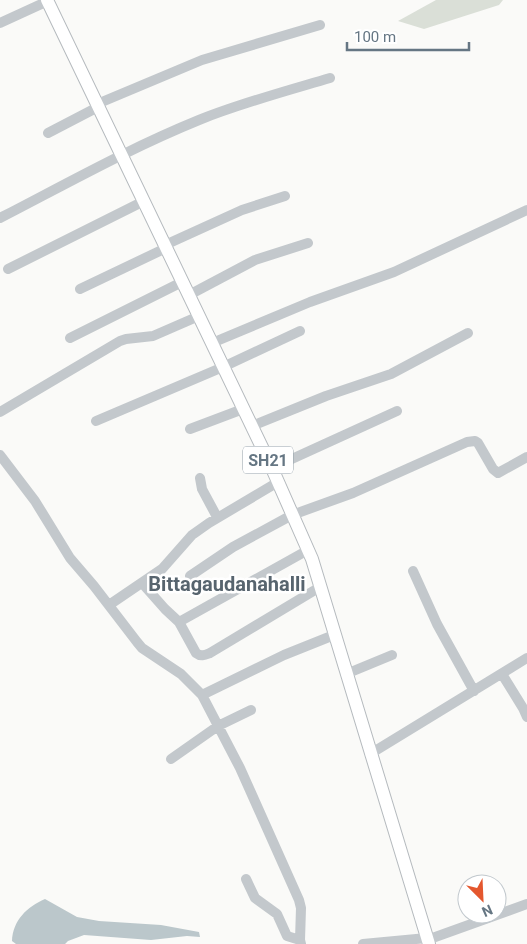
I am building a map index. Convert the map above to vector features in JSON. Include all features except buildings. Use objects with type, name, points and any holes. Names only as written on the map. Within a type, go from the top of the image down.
[{"type":"main road","name":"SH21","points":[[47,1],[272,468],[308,550],[428,940]]},
{"type":"street","points":[[0,23],[47,1]]},
{"type":"street","points":[[48,133],[98,105],[202,60],[320,25]]},
{"type":"street","points":[[0,218],[121,155],[200,120],[272,95],[330,78]]},
{"type":"street","points":[[80,289],[242,210],[285,196]]},
{"type":"street","points":[[8,269],[144,201]]},
{"type":"street","points":[[212,343],[310,302],[394,272],[527,210]]},
{"type":"street","points":[[189,295],[256,260],[308,243]]},
{"type":"street","points":[[70,338],[182,282]]},
{"type":"street","points":[[0,412],[126,338],[153,336],[199,316]]},
{"type":"street","points":[[96,421],[223,367],[300,331]]},
{"type":"street","points":[[252,426],[326,396],[391,374],[468,333]]},
{"type":"street","points":[[190,429],[243,409]]},
{"type":"street","points":[[272,468],[397,411]]},
{"type":"street","points":[[190,576],[233,547],[292,515],[353,493],[472,440],[478,443],[493,469],[498,473],[527,457]]},
{"type":"street","points":[[0,455],[35,501],[70,558],[109,605],[139,646],[181,674],[202,695],[240,768],[299,900],[301,908],[301,942],[287,936],[278,914],[255,898],[246,879]]},
{"type":"street","points":[[200,478],[202,489],[217,517]]},
{"type":"street","points":[[109,605],[162,569],[192,536],[217,517],[278,482]]},
{"type":"street","points":[[179,622],[308,550]]},
{"type":"street","points":[[413,571],[437,624],[474,691]]},
{"type":"street","points":[[142,583],[179,622],[196,653],[203,656],[320,587]]},
{"type":"street","points":[[202,695],[284,655],[334,635]]},
{"type":"street","points":[[346,674],[392,655]]},
{"type":"street","points":[[370,754],[527,658]]},
{"type":"street","points":[[502,674],[526,710]]},
{"type":"street","points":[[171,759],[218,726],[252,710]]},
{"type":"street","points":[[363,944],[428,940],[527,904]]},
{"type":"shaded area","points":[[436,0],[503,0],[499,5],[424,29],[398,21]]},
{"type":"shaded area","points":[[45,899],[77,917],[99,921],[161,925],[199,932],[200,937],[187,936],[151,940],[84,935],[65,944],[16,944],[12,941],[18,921],[27,910]]},
{"type":"district","name":"Bittagaudanahalli","points":[[227,584]]}]
